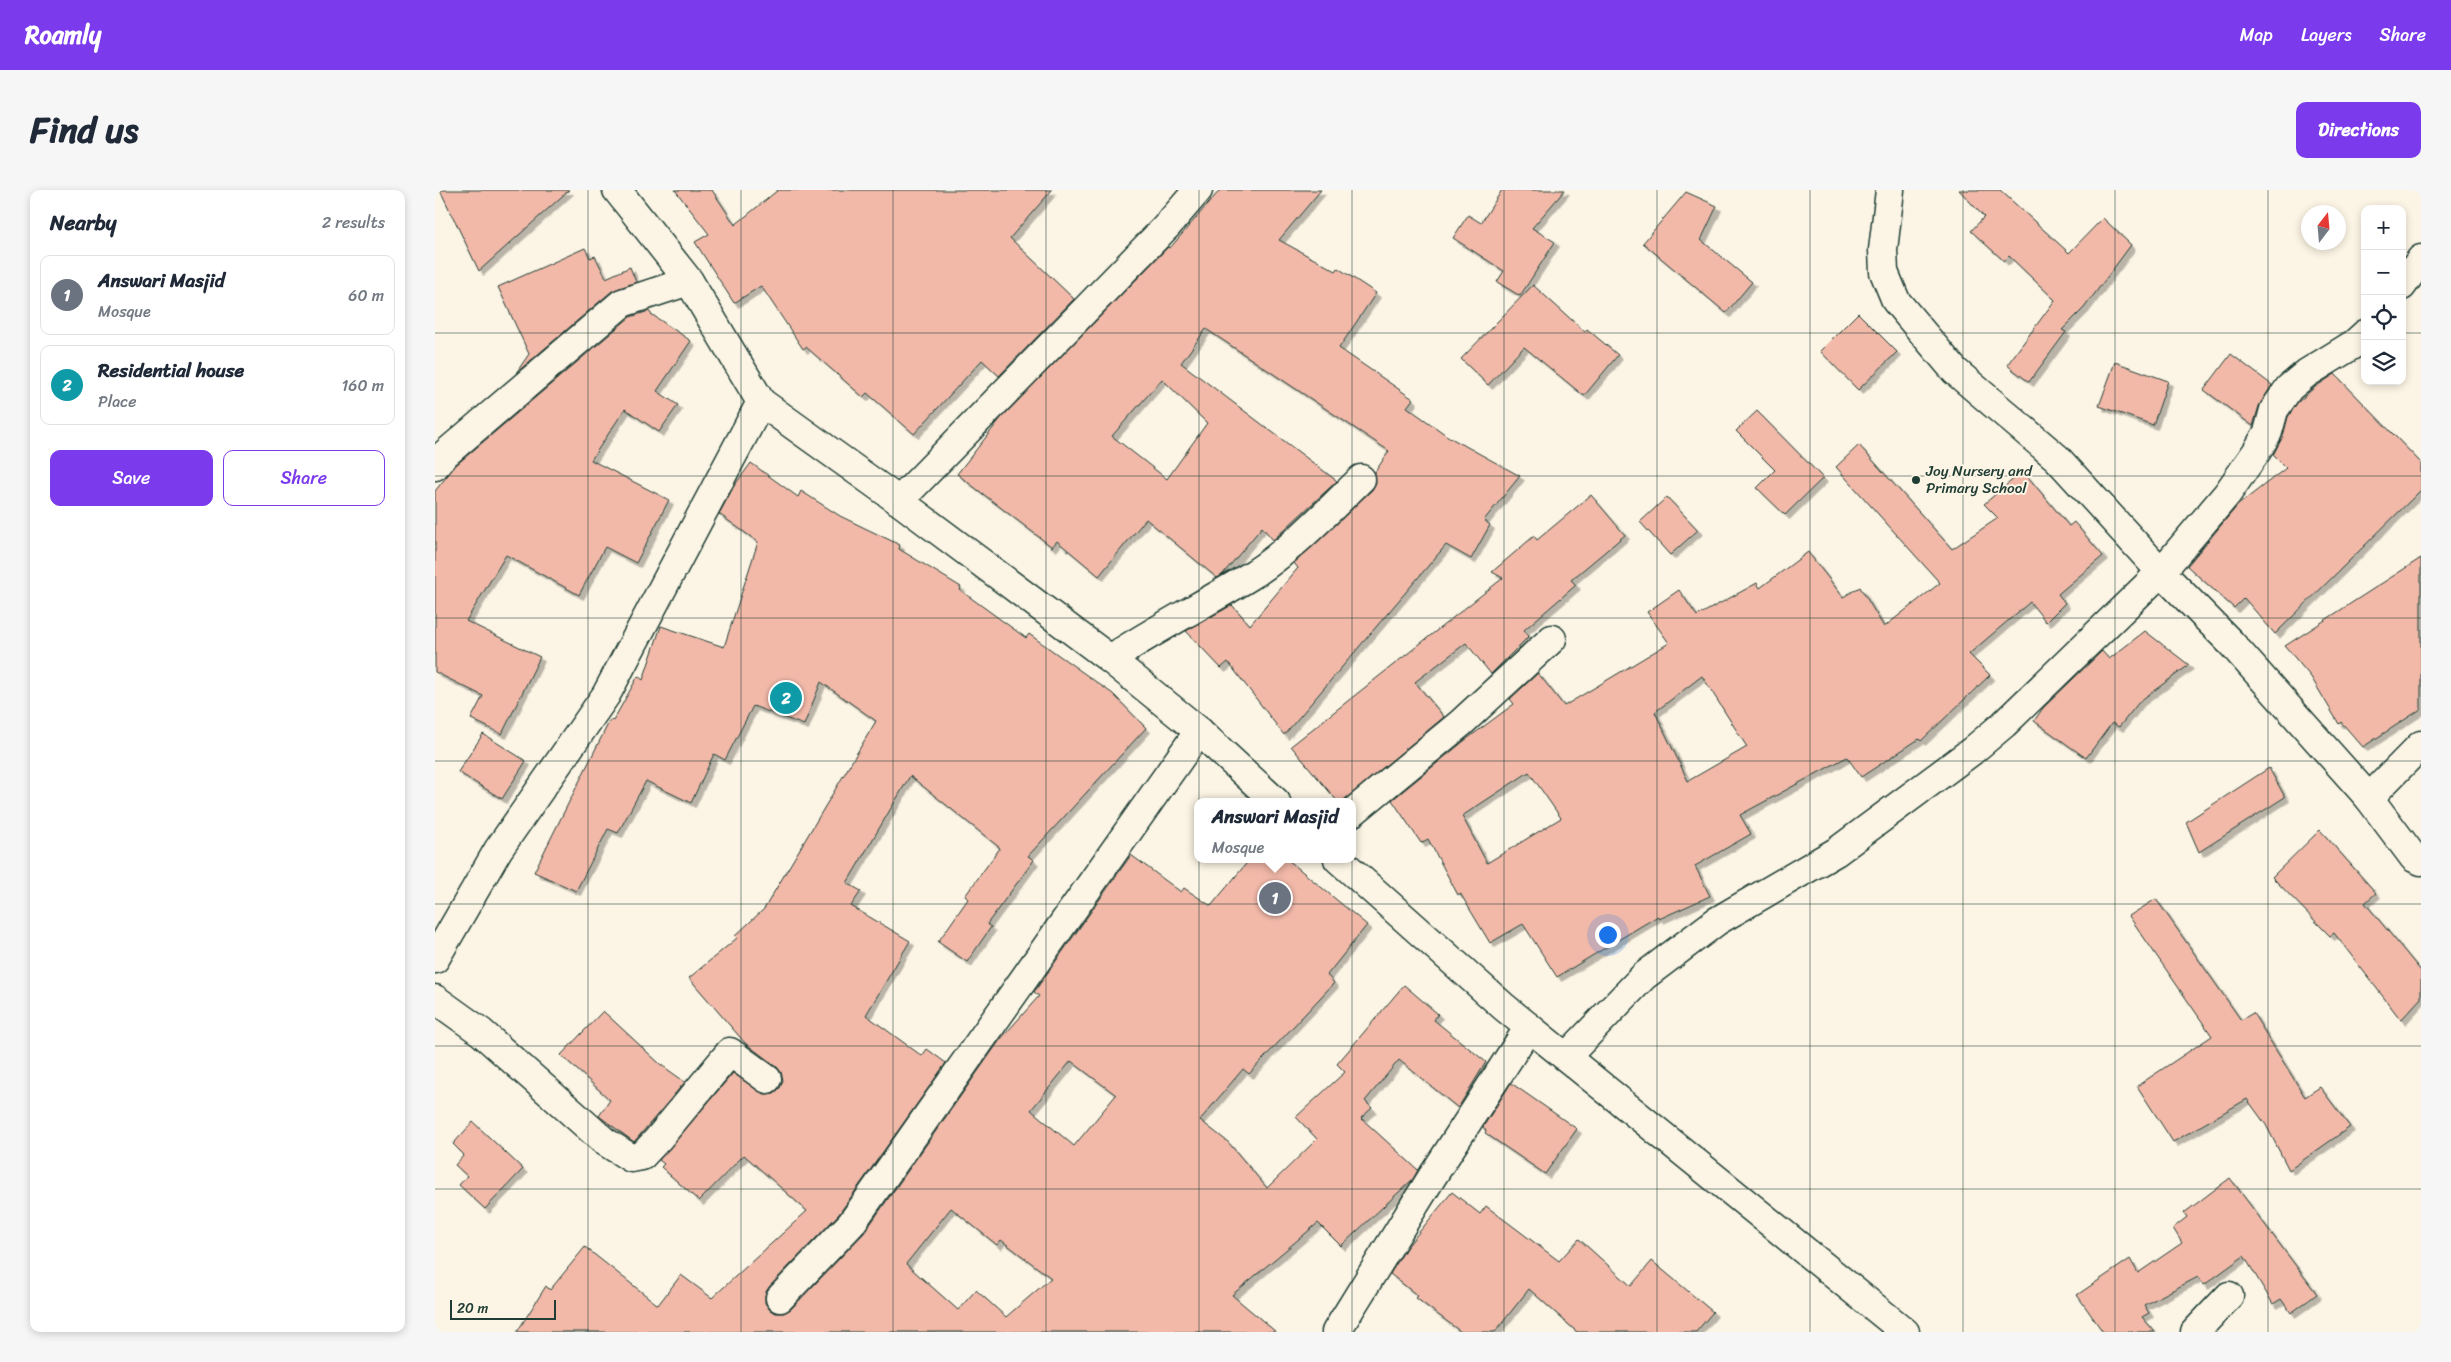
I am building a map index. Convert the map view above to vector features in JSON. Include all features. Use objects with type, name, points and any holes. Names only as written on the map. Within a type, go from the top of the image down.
[{"type":"street","points":[[617,190],[689,281],[761,402],[899,501],[1111,659],[1199,731],[1271,798]]},
{"type":"street","points":[[899,501],[1166,227],[1198,190]]},
{"type":"street","points":[[1890,190],[1883,250],[1884,272],[1896,301],[1955,371],[2057,458],[2161,572],[2231,643],[2369,798],[2414,858],[2421,861]]},
{"type":"street","points":[[2406,280],[2421,259]]},
{"type":"street","points":[[435,466],[445,454],[623,303],[689,281]]},
{"type":"street","points":[[1566,1057],[1644,976],[1717,921],[1836,852],[1972,751],[2004,724],[2161,572],[2227,494],[2257,451],[2268,432],[2274,410],[2289,388],[2307,373],[2361,338]]},
{"type":"street","points":[[435,959],[498,850],[606,695],[761,402]]},
{"type":"street","points":[[1111,659],[1141,639],[1256,572],[1313,527],[1361,479]]},
{"type":"street","points":[[1356,810],[1461,723],[1552,639]]},
{"type":"street","points":[[781,1298],[851,1224],[1199,731]]},
{"type":"street","points":[[2369,798],[2421,745]]},
{"type":"street","points":[[1343,863],[1529,1027],[1905,1332]]},
{"type":"street","points":[[435,999],[481,1032],[604,1141],[631,1158],[642,1156],[730,1052],[767,1080]]},
{"type":"street","points":[[1336,1332],[1432,1177],[1529,1027]]},
{"type":"street","points":[[2195,1332],[2229,1296]]},
{"type":"building","points":[[440,190],[569,190],[479,271]]},
{"type":"building","points":[[675,190],[712,190],[735,225],[778,190],[1052,190],[1010,238],[1074,299],[999,376],[982,360],[914,434],[867,393],[863,397],[806,347],[803,349],[761,286],[734,303],[695,242],[709,234]]},
{"type":"building","points":[[1220,190],[1321,190],[1279,240],[1336,271],[1338,268],[1376,293],[1339,348],[1413,399],[1407,407],[1449,437],[1520,476],[1484,520],[1490,525],[1471,559],[1446,545],[1284,735],[1228,662],[1221,668],[1186,631],[1232,605],[1250,625],[1298,568],[1294,563],[1372,490],[1376,483],[1375,472],[1389,451],[1206,329],[1181,363],[1337,481],[1273,540],[1262,527],[1222,575],[1217,578],[1146,519],[1099,576],[1057,541],[1052,547],[957,474],[1001,418],[1168,247],[1170,248]],"holes":[[[1162,379],[1207,423],[1167,479],[1112,436]]]},
{"type":"building","points":[[1502,190],[1565,190],[1532,228],[1555,242],[1520,296],[1497,282],[1504,271],[1453,238],[1468,215],[1481,223]]},
{"type":"building","points":[[1959,190],[2000,190],[2069,253],[2103,218],[2131,245],[2084,308],[2062,330],[2066,332],[2029,382],[2007,365],[2055,300],[2009,256],[2004,261],[1971,231],[1984,217]]},
{"type":"building","points":[[1686,192],[1717,206],[1701,240],[1752,282],[1726,313],[1643,243]]},
{"type":"building","points":[[585,248],[590,258],[595,256],[606,278],[630,267],[636,282],[612,291],[516,373],[529,354],[498,287]]},
{"type":"building","points":[[1533,285],[1585,332],[1587,329],[1618,355],[1584,396],[1524,347],[1488,385],[1461,359]]},
{"type":"building","points":[[649,311],[691,341],[657,391],[678,405],[659,432],[625,409],[591,460],[669,500],[636,563],[605,547],[579,595],[506,555],[466,621],[540,657],[502,734],[471,719],[483,696],[435,672],[435,491],[456,465],[630,317]]},
{"type":"building","points":[[1858,313],[1897,352],[1858,390],[1820,351]]},
{"type":"building","points":[[2231,354],[2272,385],[2259,406],[2253,426],[2204,390]]},
{"type":"building","points":[[2115,362],[2168,381],[2153,425],[2099,406]]},
{"type":"building","points":[[2335,374],[2421,463],[2421,490],[2275,634],[2244,598],[2234,608],[2187,566],[2238,505],[2286,468],[2273,455],[2283,436],[2288,417],[2297,403],[2315,387]]},
{"type":"building","points":[[1757,411],[1823,478],[1785,515],[1757,488],[1775,470],[1736,431]]},
{"type":"building","points":[[1859,445],[1952,549],[1998,518],[1984,504],[2023,471],[2069,526],[2074,522],[2103,556],[2058,594],[2065,603],[2046,622],[2030,602],[1969,654],[1990,675],[1921,741],[1919,739],[1861,777],[1847,757],[1740,815],[1751,834],[1695,866],[1710,896],[1659,919],[1658,916],[1557,977],[1523,924],[1490,943],[1460,893],[1458,895],[1428,839],[1421,843],[1392,800],[1464,741],[1514,704],[1510,699],[1538,673],[1564,706],[1669,643],[1647,612],[1679,590],[1697,616],[1757,583],[1760,588],[1808,552],[1843,597],[1860,587],[1884,627],[1940,583],[1836,467]],"holes":[[[1702,676],[1747,747],[1688,781],[1655,712]],[[1529,772],[1561,818],[1487,863],[1462,816]]]},
{"type":"building","points":[[751,463],[798,497],[801,491],[840,516],[900,545],[899,549],[961,587],[960,590],[1026,638],[1029,634],[1113,694],[1146,728],[1028,856],[1034,860],[987,924],[991,927],[967,962],[938,942],[968,899],[965,896],[1000,848],[910,776],[847,883],[861,891],[851,906],[910,941],[866,1015],[922,1056],[927,1049],[946,1063],[839,1214],[769,1287],[765,1295],[765,1303],[770,1310],[776,1313],[784,1313],[791,1309],[864,1233],[1000,1040],[1039,996],[1034,992],[1131,855],[1181,892],[1184,888],[1211,906],[1247,863],[1292,863],[1367,925],[1327,975],[1334,983],[1249,1074],[1243,1069],[1200,1120],[1228,1142],[1267,1188],[1317,1139],[1296,1117],[1345,1072],[1337,1064],[1404,985],[1438,1014],[1434,1020],[1486,1062],[1458,1108],[1399,1060],[1365,1101],[1372,1108],[1361,1118],[1418,1170],[1413,1179],[1341,1246],[1318,1223],[1232,1295],[1276,1332],[517,1332],[546,1286],[550,1290],[585,1247],[658,1305],[681,1275],[712,1298],[807,1211],[744,1155],[699,1201],[661,1167],[664,1164],[659,1160],[733,1073],[765,1094],[774,1093],[780,1088],[783,1080],[781,1072],[777,1067],[745,1043],[689,978],[737,938],[735,936],[764,909],[876,721],[821,682],[804,725],[753,706],[725,760],[714,754],[691,803],[646,781],[618,833],[608,829],[576,891],[534,872],[610,720],[613,721],[638,676],[643,680],[661,626],[724,647],[758,542],[719,514],[734,486]],"holes":[[[1071,1061],[1116,1095],[1074,1146],[1031,1110]],[[951,1208],[997,1245],[1001,1240],[1051,1278],[1006,1317],[976,1290],[958,1310],[906,1264]]]},
{"type":"building","points":[[1591,495],[1625,535],[1571,580],[1576,585],[1524,630],[1529,636],[1491,674],[1466,643],[1415,682],[1444,717],[1347,798],[1335,798],[1291,746],[1503,578],[1492,572],[1534,536],[1537,540]]},
{"type":"building","points":[[1667,497],[1698,530],[1670,555],[1640,522]]},
{"type":"building","points":[[2421,558],[2421,709],[2363,747],[2341,722],[2339,724],[2311,677],[2285,646]]},
{"type":"building","points":[[2145,631],[2189,665],[2140,701],[2119,727],[2112,723],[2086,758],[2034,721],[2043,708],[2102,651],[2109,659]]},
{"type":"building","points":[[483,734],[526,761],[502,799],[458,772]]},
{"type":"building","points":[[2269,768],[2285,797],[2199,852],[2186,822]]},
{"type":"building","points":[[2320,830],[2376,893],[2365,903],[2421,971],[2421,998],[2401,1020],[2334,933],[2330,936],[2272,877]]},
{"type":"building","points":[[2156,899],[2241,1020],[2253,1013],[2305,1097],[2320,1087],[2350,1127],[2289,1170],[2266,1125],[2247,1099],[2173,1142],[2137,1086],[2212,1036],[2129,916]]},
{"type":"building","points":[[603,1011],[660,1064],[685,1082],[634,1142],[599,1116],[610,1100],[561,1055]]},
{"type":"building","points":[[1511,1083],[1577,1129],[1545,1174],[1485,1133],[1486,1131],[1483,1127]]},
{"type":"building","points":[[473,1122],[523,1169],[485,1209],[459,1185],[467,1176],[455,1165],[464,1155],[453,1144]]},
{"type":"building","points":[[2230,1178],[2317,1294],[2291,1313],[2281,1299],[2273,1304],[2244,1256],[2204,1285],[2198,1277],[2144,1305],[2149,1313],[2142,1317],[2155,1332],[2103,1332],[2077,1295],[2130,1259],[2138,1273],[2182,1243],[2173,1228],[2187,1217],[2184,1213]]},
{"type":"building","points":[[1452,1192],[1480,1214],[1486,1206],[1559,1261],[1579,1239],[1631,1286],[1652,1261],[1713,1312],[1696,1332],[1577,1332],[1529,1289],[1495,1332],[1461,1332],[1416,1298],[1418,1296],[1390,1274],[1406,1248]]},
{"type":"place","name":"Joy Nursery and Primary School","points":[[1916,480]]},
{"type":"place","name":"Residential house","points":[[786,698]]},
{"type":"place","name":"Answari Masjid","points":[[1275,898]]}]
